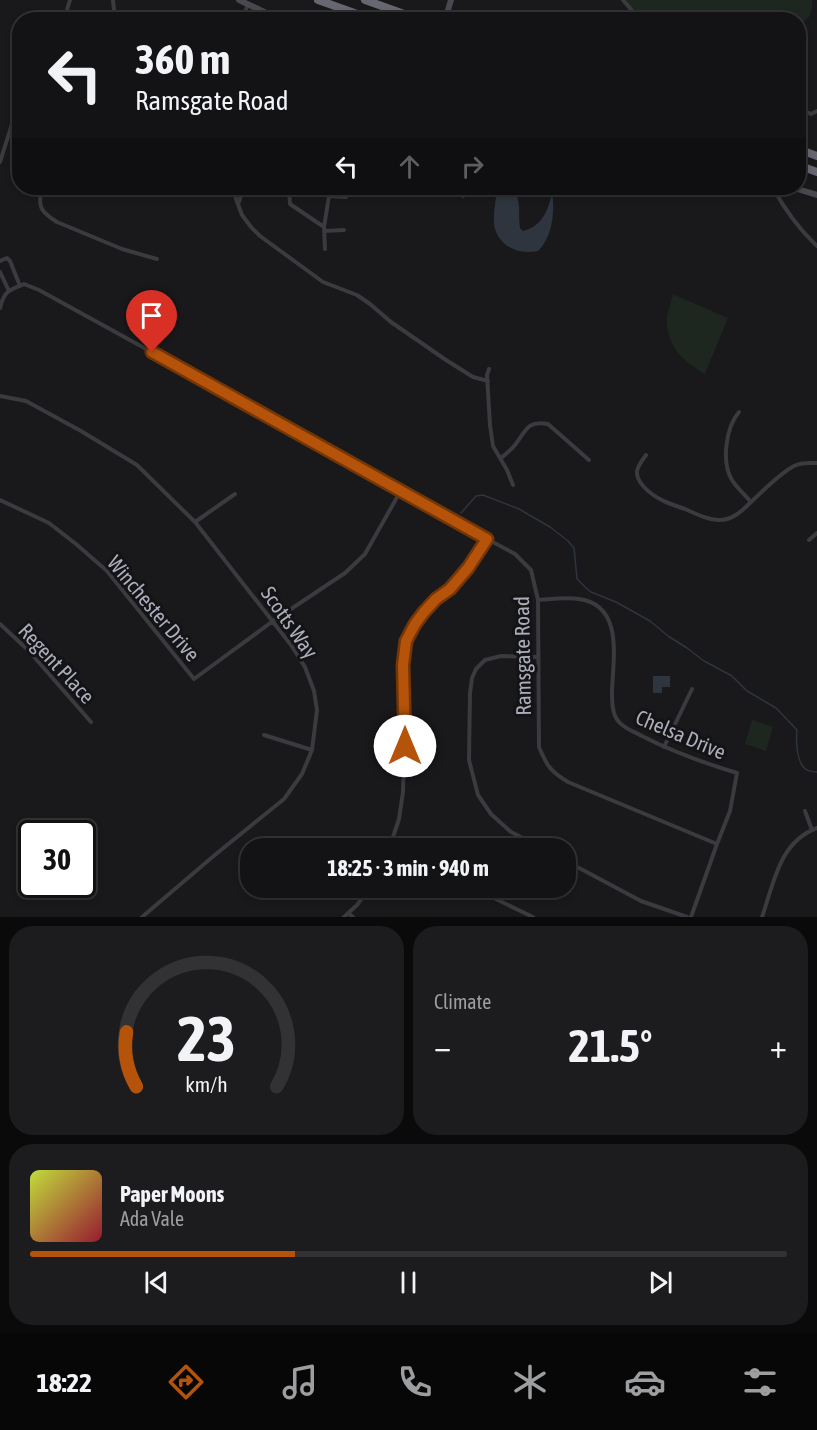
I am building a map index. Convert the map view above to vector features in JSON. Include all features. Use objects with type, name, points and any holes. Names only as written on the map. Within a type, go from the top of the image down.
[{"type":"highway","points":[[318,0],[352,12]]},
{"type":"highway","points":[[365,0],[399,12]]},
{"type":"street","points":[[239,0],[264,12]]},
{"type":"street","points":[[624,0],[634,12]]},
{"type":"street","points":[[244,12],[248,4]]},
{"type":"street","points":[[0,162],[12,124]]},
{"type":"street","points":[[40,195],[40,207],[57,222],[122,249],[158,259]]},
{"type":"street","points":[[236,195],[242,215],[260,236],[323,282],[357,295],[446,360],[473,377],[488,381]]},
{"type":"street","points":[[237,204],[241,195]]},
{"type":"street","points":[[289,195],[290,204],[324,229],[345,230]]},
{"type":"street","points":[[777,195],[802,230],[817,246]]},
{"type":"street","points":[[325,249],[324,229],[328,196],[346,197]]},
{"type":"street","points":[[0,261],[7,258],[10,261],[20,286],[9,291],[2,298],[0,308]]},
{"type":"street","points":[[0,272],[9,291]]},
{"type":"street","name":"Ramsgate Road","points":[[20,286],[24,284],[49,295],[515,554],[531,570],[538,600],[538,747],[547,765],[554,773],[568,782],[717,844]]},
{"type":"street","points":[[489,369],[490,425],[493,446],[513,485]]},
{"type":"street","name":"Scotts Way","points":[[0,396],[26,401],[81,430],[137,465],[195,522],[273,621],[305,667],[314,691],[317,710],[312,750],[302,774],[284,799],[142,917]]},
{"type":"street","points":[[739,412],[732,422],[726,464],[732,480],[751,502]]},
{"type":"street","points":[[501,458],[527,427],[542,423],[548,424],[589,460]]},
{"type":"street","points":[[646,455],[638,467],[637,474],[638,480],[649,492],[660,500],[709,519],[720,520],[736,515],[783,473],[796,465],[817,463]]},
{"type":"street","points":[[273,621],[345,573],[358,561],[400,492]]},
{"type":"street","points":[[195,522],[235,494]]},
{"type":"street","name":"Winchester Drive","points":[[0,500],[49,523],[107,571],[194,680],[273,621]]},
{"type":"street","points":[[809,540],[817,533]]},
{"type":"street","points":[[393,838],[403,792],[405,709],[403,665],[406,641],[424,612],[450,589],[468,568],[487,539]]},
{"type":"street","name":"Chelsa Drive","points":[[538,600],[580,599],[599,606],[610,620],[614,635],[612,703],[617,721],[664,747],[737,773],[730,812],[717,844]]},
{"type":"street","name":"Regent Place","points":[[0,624],[28,650],[91,722]]},
{"type":"street","points":[[523,838],[511,832],[490,814],[478,795],[469,759],[470,693],[476,669],[485,660],[501,656],[537,657]]},
{"type":"street","points":[[664,747],[692,689]]},
{"type":"street","points":[[264,735],[312,750]]},
{"type":"street","points":[[762,917],[788,849],[798,838],[815,829],[805,811]]},
{"type":"street","points":[[576,866],[641,901],[689,917],[717,844]]},
{"type":"street","points":[[346,915],[362,898]]},
{"type":"street","points":[[494,898],[533,917]]},
{"type":"street","points":[[346,915],[353,917]]},
{"type":"shaded area","points":[[625,0],[812,0],[810,16],[806,20],[806,12],[635,12]]},
{"type":"shaded area","points":[[496,195],[516,195],[520,228],[523,231],[530,229],[544,216],[552,195],[550,231],[538,251],[519,251],[512,249],[502,241],[494,226]]},
{"type":"shaded area","points":[[673,294],[728,318],[705,374],[677,352],[669,337],[667,318]]},
{"type":"shaded area","points":[[653,676],[670,676],[670,687],[662,687],[662,693],[653,693]]},
{"type":"shaded area","points":[[752,720],[773,727],[766,751],[745,744]]},
{"type":"waterway","points":[[461,513],[476,496],[483,495],[519,509],[550,527],[574,548],[577,579],[585,587],[650,621],[704,661],[732,676],[747,691],[776,708],[797,730],[798,752],[803,767],[817,772]]},
{"type":"route","points":[[152,352],[487,539],[475,559],[450,589],[424,612],[406,641],[403,665],[405,746]]}]
